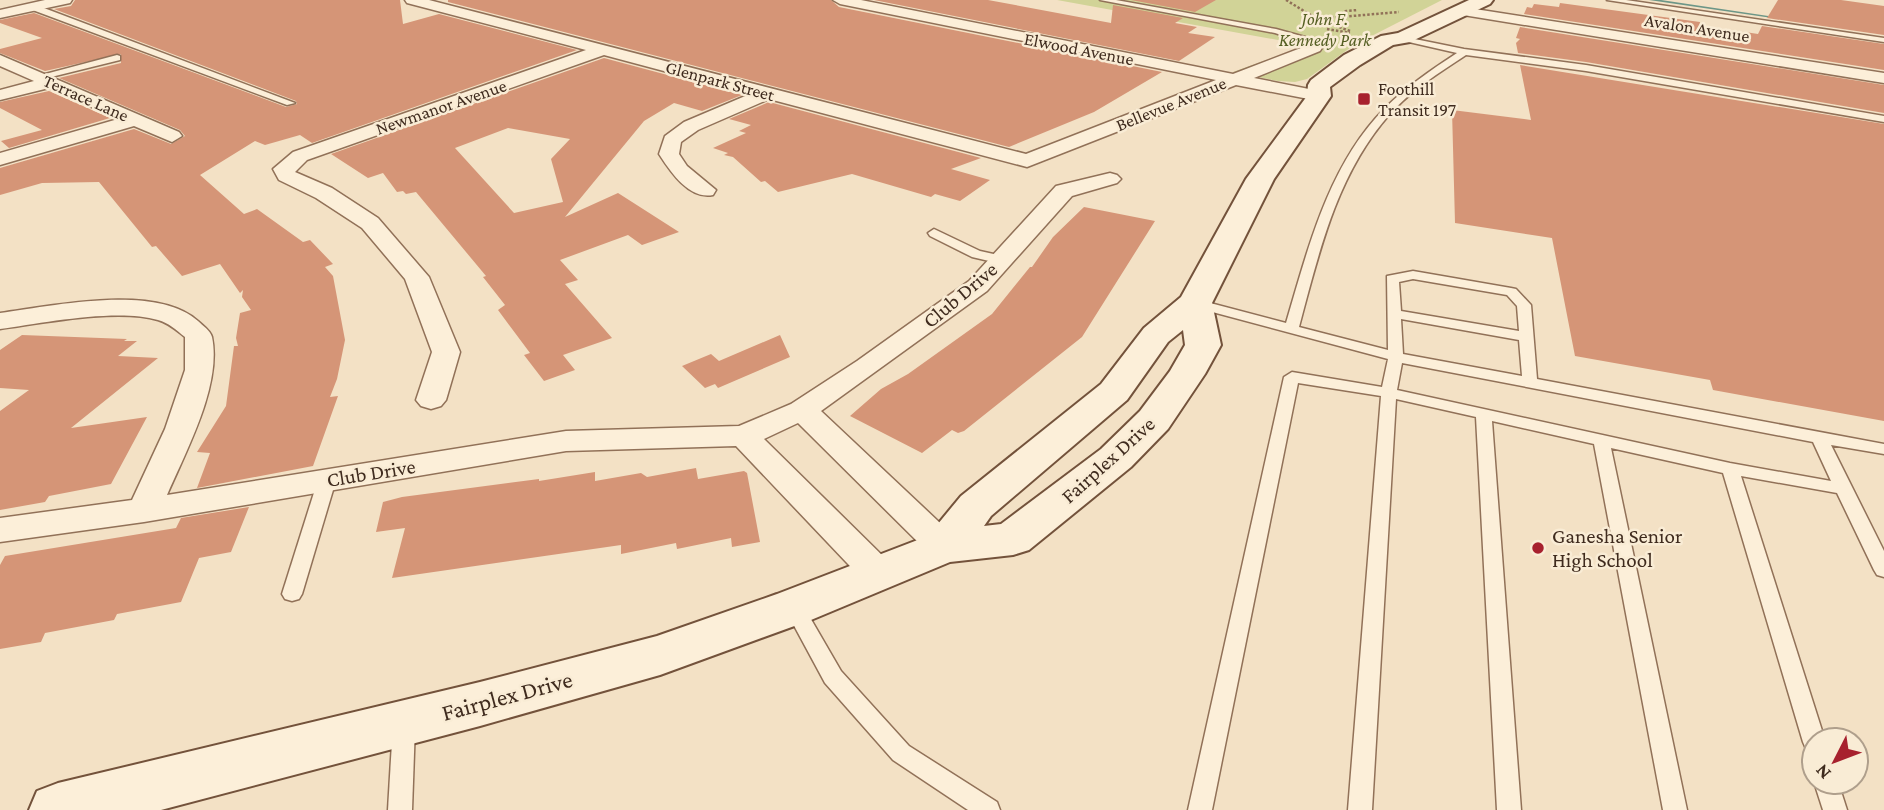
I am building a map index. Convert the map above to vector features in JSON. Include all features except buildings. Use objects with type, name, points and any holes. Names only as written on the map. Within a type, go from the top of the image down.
[{"type":"main road","points":[[1343,88],[1320,85],[1352,60],[1388,40],[1403,38],[1484,0]]},
{"type":"main road","points":[[1195,303],[1260,178],[1343,88],[1411,45],[1403,38]]},
{"type":"main road","name":"Fairplex Drive","points":[[58,810],[660,655],[794,607],[944,547],[1013,539],[1116,458],[1154,420],[1187,374],[1203,345],[1195,303]]},
{"type":"street","points":[[0,14],[65,0]]},
{"type":"street","name":"Glenpark Street","points":[[412,0],[1027,161]]},
{"type":"street","name":"Elwood Avenue","points":[[840,0],[1233,80],[1343,88]]},
{"type":"street","name":"Avalon Avenue","points":[[1462,10],[1884,78]]},
{"type":"street","name":"Bellevue Avenue","points":[[1027,161],[1314,48]]},
{"type":"street","name":"Newmanor Avenue","points":[[430,400],[446,352],[417,277],[370,223],[324,192],[286,176],[283,169],[300,156],[603,50]]},
{"type":"street","name":"Terrace Lane","points":[[0,60],[172,136]]},
{"type":"street","points":[[0,95],[45,80]]},
{"type":"street","points":[[705,190],[680,170],[669,154],[672,140],[691,126],[767,93]]},
{"type":"street","points":[[0,159],[135,120]]},
{"type":"street","name":"Club Drive","points":[[0,530],[144,510],[566,441],[744,436],[802,410],[927,325],[978,286],[1064,191],[1110,179]]},
{"type":"street","points":[[0,321],[79,311],[139,309],[176,316],[198,335],[199,370],[180,429],[144,510]]},
{"type":"street","points":[[802,410],[944,547]]},
{"type":"street","points":[[744,436],[879,574]]},
{"type":"lane","points":[[1104,0],[1276,31],[1302,39],[1314,48]]},
{"type":"lane","points":[[1611,0],[1884,40]]},
{"type":"lane","points":[[33,7],[290,103]]},
{"type":"lane","points":[[1403,38],[1464,52],[1611,72],[1884,119]]},
{"type":"lane","points":[[1291,329],[1318,234],[1352,158],[1387,113],[1417,84],[1464,52]]},
{"type":"lane","points":[[45,80],[117,58]]},
{"type":"lane","points":[[934,233],[976,254],[1002,260]]},
{"type":"lane","points":[[1360,810],[1389,393],[1396,357],[1392,279],[1413,275],[1511,292],[1524,305],[1530,382]]},
{"type":"lane","points":[[1195,303],[1396,357],[1884,449]]},
{"type":"lane","points":[[1394,314],[1525,337]]},
{"type":"lane","points":[[1200,810],[1292,377],[1389,393],[1730,469],[1846,489]]},
{"type":"lane","points":[[1484,414],[1509,810]]},
{"type":"lane","points":[[1819,438],[1884,570]]},
{"type":"lane","points":[[1601,439],[1675,810]]},
{"type":"lane","points":[[1730,469],[1809,726]]},
{"type":"lane","points":[[292,594],[327,480]]},
{"type":"lane","points":[[794,607],[833,677],[901,753],[988,810]]},
{"type":"lane","points":[[400,810],[404,723]]},
{"type":"path","points":[[1286,0],[1317,19],[1356,34]]},
{"type":"path","points":[[1333,18],[1346,11],[1358,10]]},
{"type":"path","points":[[1317,19],[1405,12]]},
{"type":"green space","name":"John F. Kennedy Park","points":[[1057,0],[1442,0],[1354,45],[1307,79],[1295,82],[1233,72],[1300,48],[1300,44]]},
{"type":"waterway","points":[[1651,0],[1779,18]]},
{"type":"place","name":"Foothill Transit 197","points":[[1364,99]]},
{"type":"place","name":"Ganesha Senior High School","points":[[1538,548]]}]
